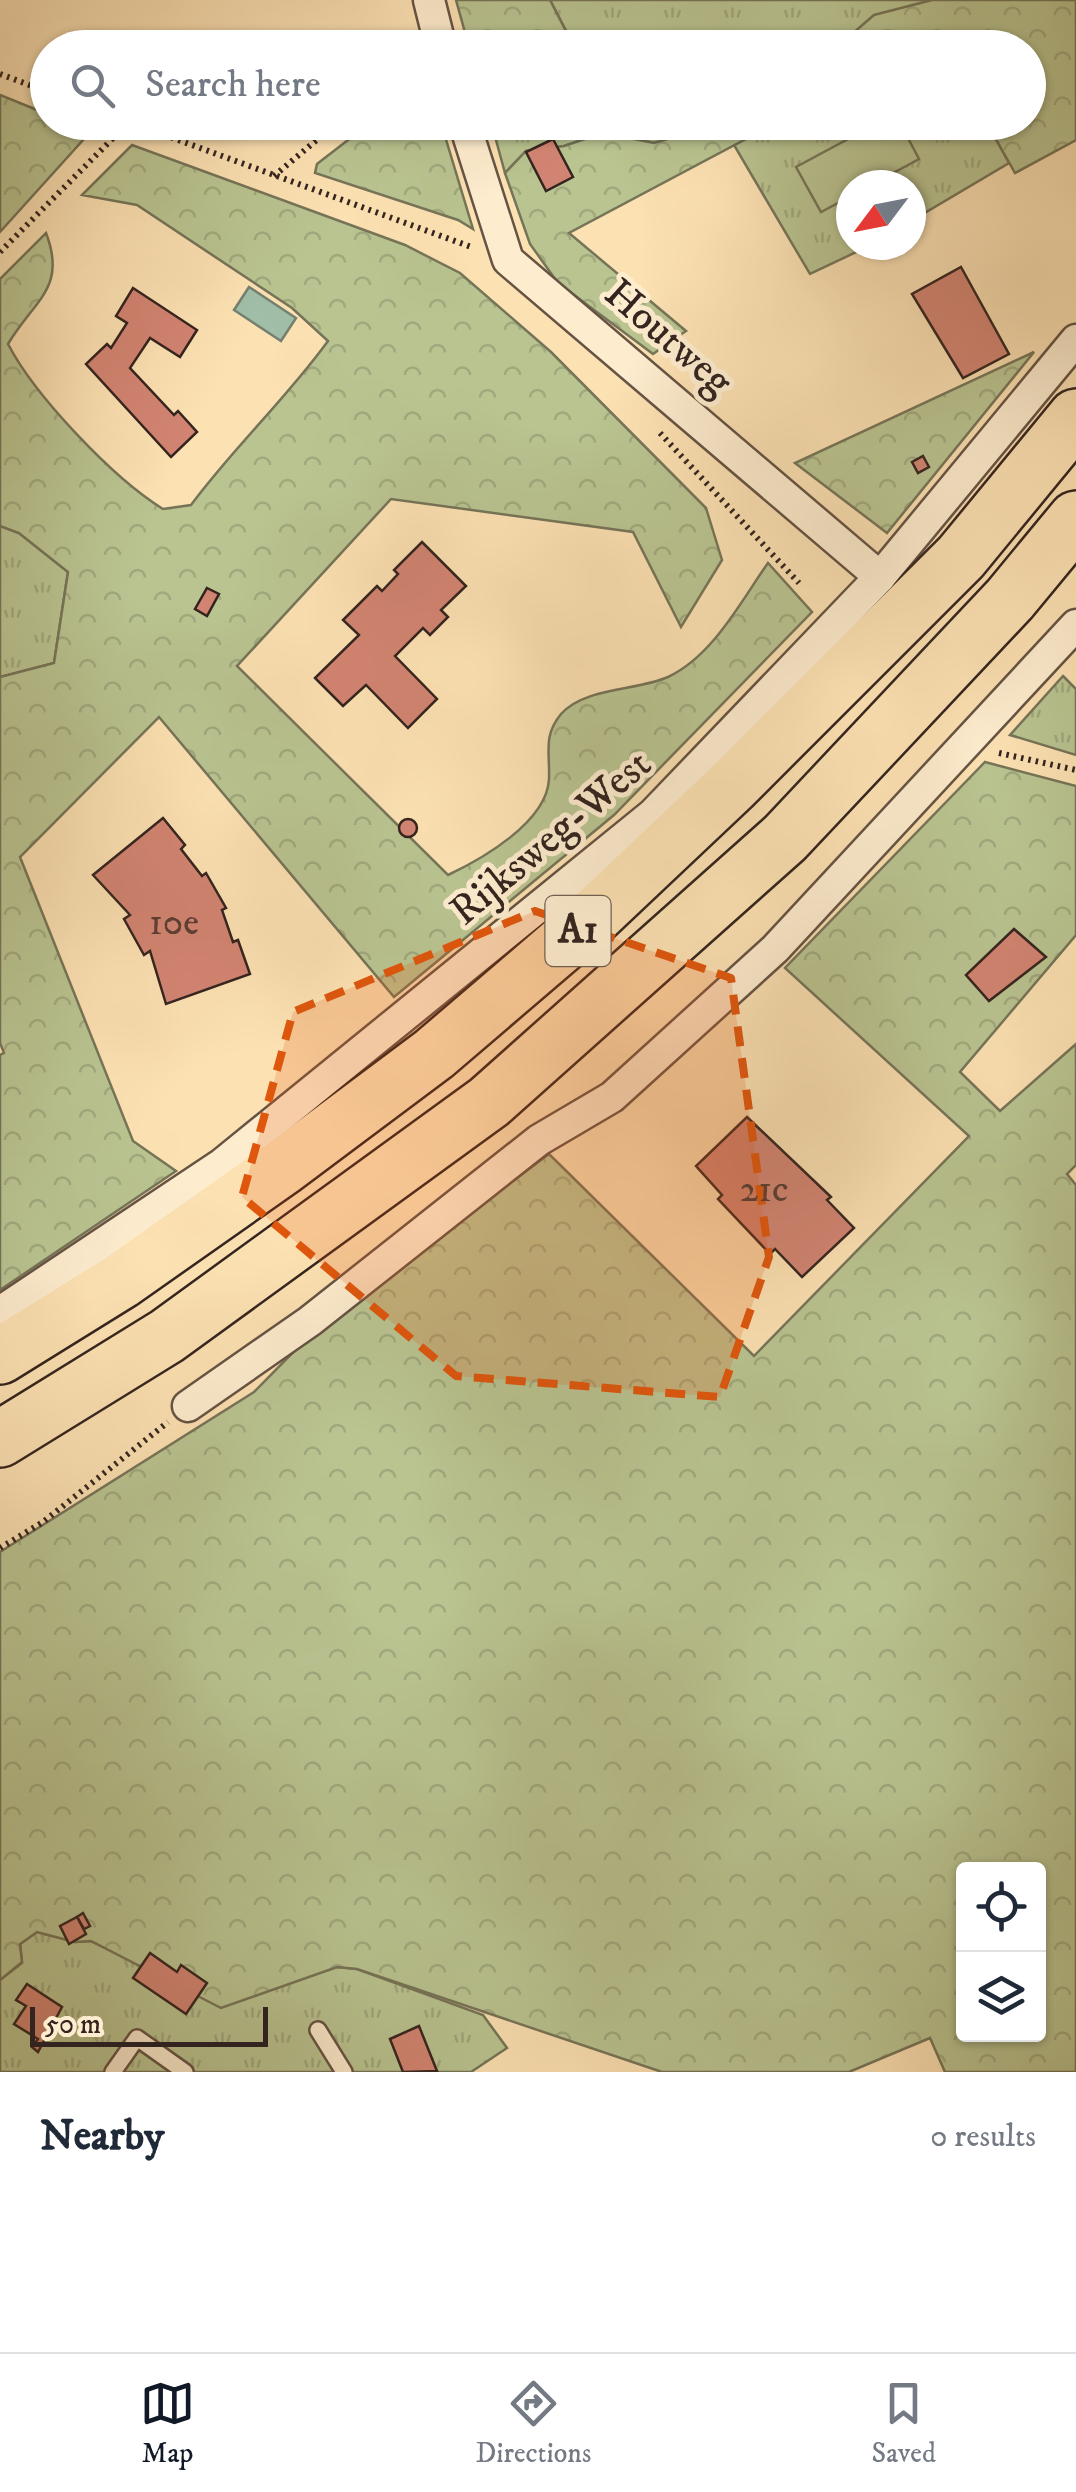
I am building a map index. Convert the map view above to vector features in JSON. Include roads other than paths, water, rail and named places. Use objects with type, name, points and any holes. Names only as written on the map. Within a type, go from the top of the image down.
[{"type":"highway","name":"A1","points":[[0,1356],[121,1281],[283,1167],[434,1054],[587,924],[731,787],[961,556],[1076,416]]},
{"type":"highway","name":"A1","points":[[0,1439],[167,1336],[489,1102],[785,838],[1010,599],[1076,519]]},
{"type":"street","points":[[429,0],[436,30]]},
{"type":"street","name":"Houtweg","points":[[470,140],[508,260],[880,577]]},
{"type":"street","name":"Rijksweg-West","points":[[0,1312],[222,1164],[654,814],[880,577],[1076,340]]},
{"type":"street","points":[[188,1406],[310,1321],[540,1140],[612,1097],[775,948],[1076,625]]},
{"type":"lane","points":[[318,2030],[344,2072]]},
{"type":"lane","points":[[113,2072],[137,2038],[185,2072]]}]
